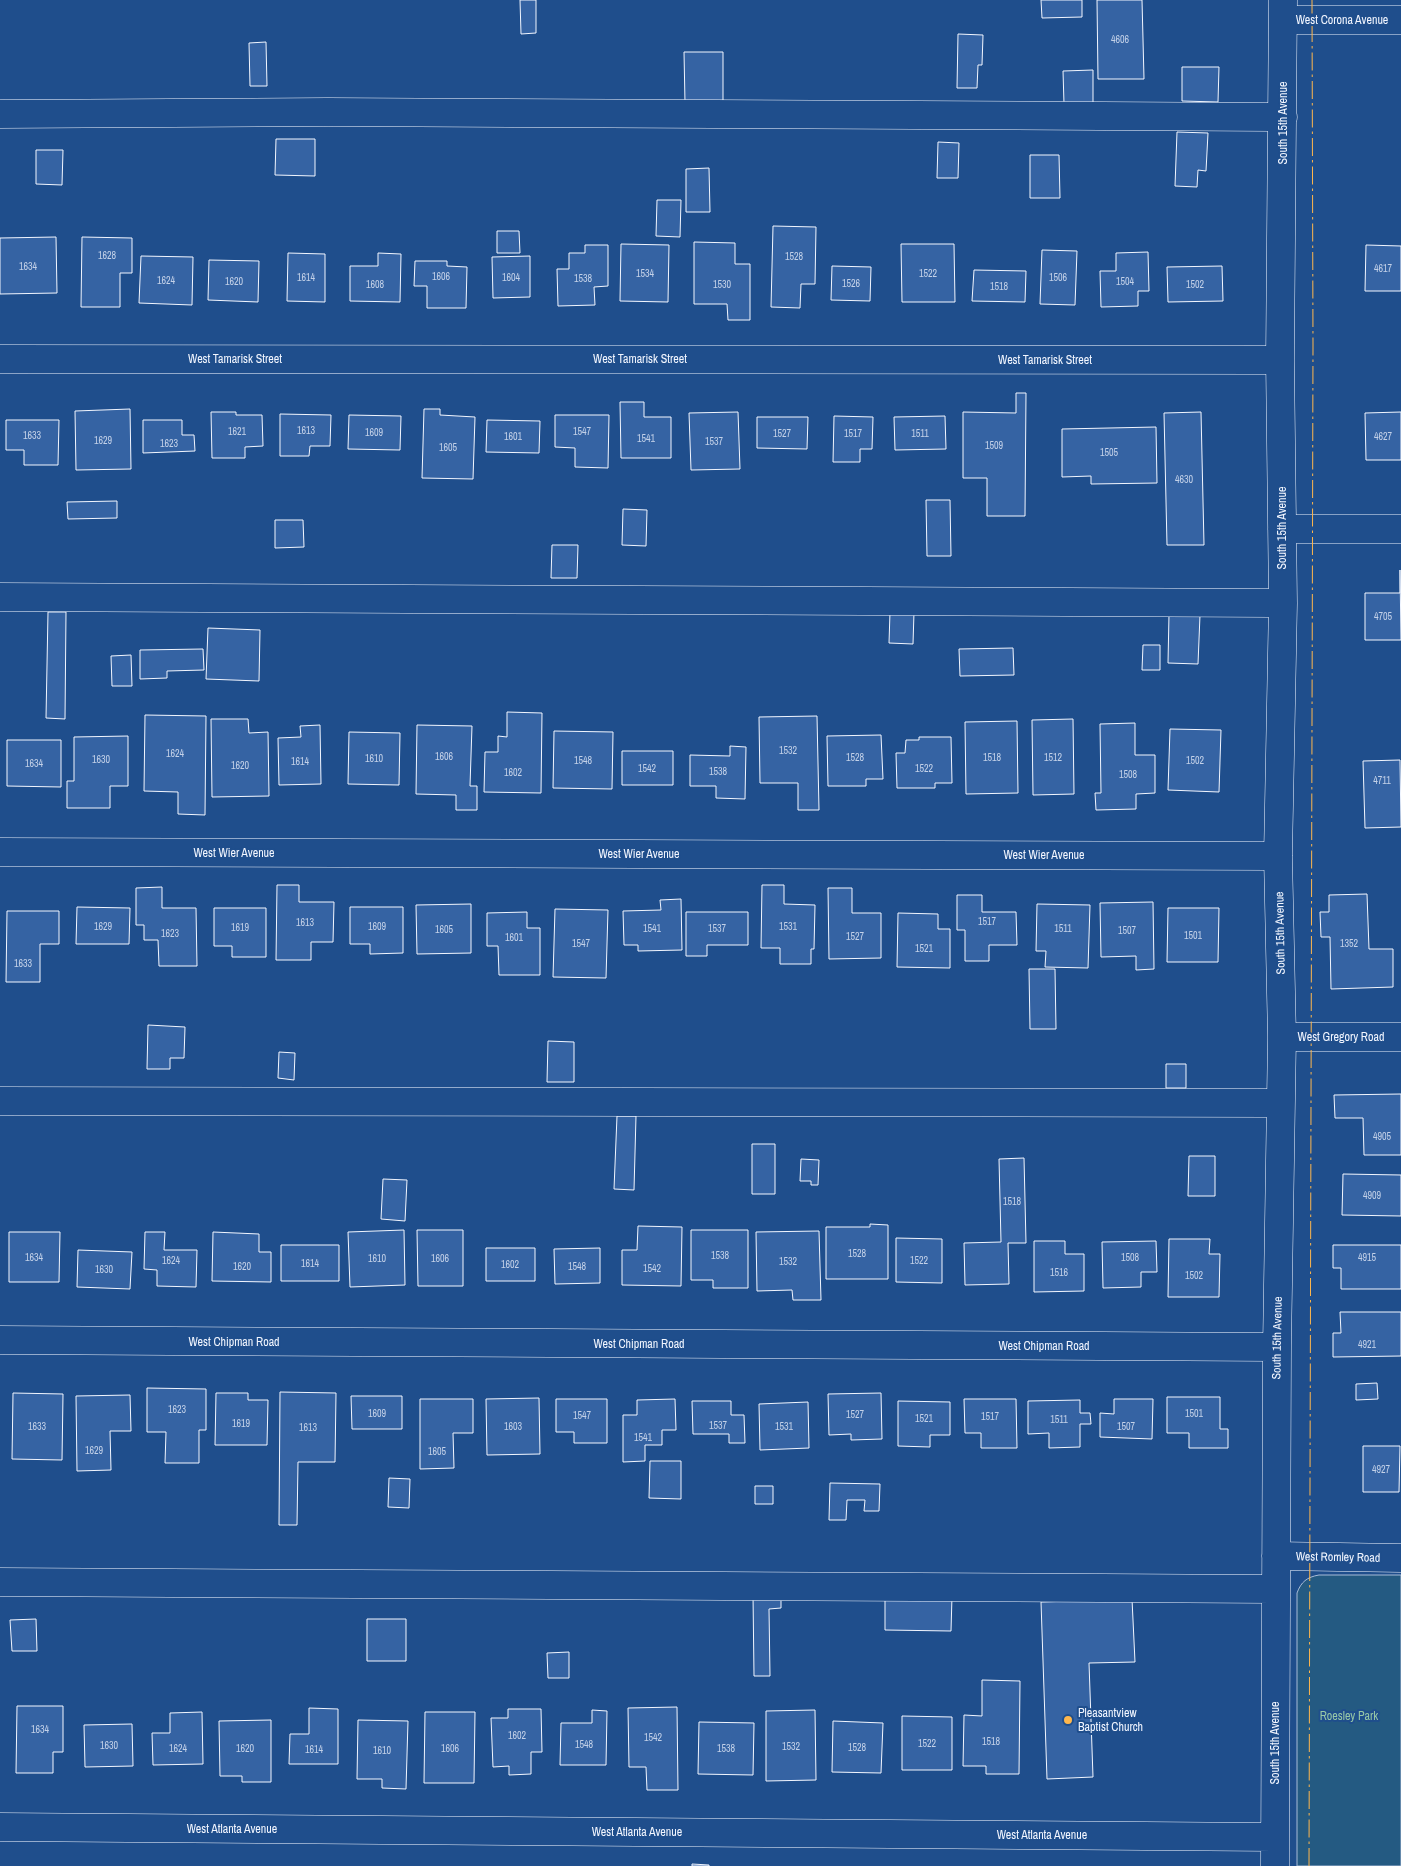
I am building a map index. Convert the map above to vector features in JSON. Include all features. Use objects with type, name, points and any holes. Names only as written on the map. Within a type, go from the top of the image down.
[{"type":"street","name":"West Corona Avenue","points":[[1283,10],[1401,20]]},
{"type":"street","name":"South 15th Avenue","points":[[1275,1866],[1277,1347],[1282,1037],[1278,856],[1282,602],[1280,360],[1283,10]]},
{"type":"street","points":[[0,114],[338,112],[1283,117]]},
{"type":"street","name":"West Tamarisk Street","points":[[0,359],[1280,360]]},
{"type":"street","points":[[1282,529],[1401,529]]},
{"type":"street","points":[[0,597],[1282,602]]},
{"type":"street","name":"West Wier Avenue","points":[[0,852],[1278,856]]},
{"type":"street","name":"West Gregory Road","points":[[1282,1037],[1401,1037]]},
{"type":"street","points":[[0,1101],[1280,1103]]},
{"type":"street","name":"West Chipman Road","points":[[0,1340],[1277,1347]]},
{"type":"street","name":"West Romley Road","points":[[1276,1556],[1401,1558]]},
{"type":"street","points":[[0,1582],[1275,1589]]},
{"type":"street","name":"West Atlanta Avenue","points":[[0,1827],[1275,1837]]},
{"type":"green space","name":"Roesley Park","points":[[1319,1575],[1401,1575],[1401,1866],[1297,1866],[1297,1593],[1305,1581]]},
{"type":"building","points":[[520,0],[536,0],[536,33],[521,34]]},
{"type":"building","points":[[1041,0],[1082,0],[1082,17],[1042,18]]},
{"type":"building","points":[[1097,0],[1142,0],[1144,79],[1098,79]]},
{"type":"building","points":[[958,34],[983,35],[982,65],[978,65],[977,88],[957,88]]},
{"type":"building","points":[[266,42],[267,86],[250,86],[249,43]]},
{"type":"building","points":[[684,52],[723,52],[723,102],[685,103]]},
{"type":"building","points":[[1182,67],[1219,67],[1218,102],[1182,101]]},
{"type":"building","points":[[1093,70],[1093,103],[1064,104],[1063,71]]},
{"type":"building","points":[[1177,132],[1208,133],[1206,171],[1198,170],[1197,187],[1175,186]]},
{"type":"building","points":[[276,139],[315,139],[315,176],[275,175]]},
{"type":"building","points":[[938,142],[959,143],[958,178],[937,178]]},
{"type":"building","points":[[36,150],[63,150],[62,185],[36,184]]},
{"type":"building","points":[[1030,155],[1059,155],[1060,198],[1030,198]]},
{"type":"building","points":[[709,168],[710,212],[686,212],[686,169]]},
{"type":"building","points":[[657,200],[681,200],[680,237],[656,236]]},
{"type":"building","points":[[773,226],[816,227],[815,284],[801,284],[800,308],[771,307]]},
{"type":"building","points":[[497,231],[519,231],[520,253],[497,253]]},
{"type":"building","points":[[56,237],[57,293],[0,294],[0,238]]},
{"type":"building","points":[[82,237],[132,238],[132,273],[120,273],[120,307],[81,307]]},
{"type":"building","points":[[694,242],[735,243],[735,264],[750,264],[750,320],[728,320],[727,304],[694,304]]},
{"type":"building","points":[[621,244],[669,245],[668,302],[620,301]]},
{"type":"building","points":[[901,244],[954,244],[955,302],[902,302]]},
{"type":"building","points":[[585,245],[608,245],[608,286],[594,287],[595,305],[558,306],[557,269],[569,269],[569,253],[585,253]]},
{"type":"building","points":[[1366,245],[1401,246],[1401,291],[1365,291]]},
{"type":"building","points":[[1042,250],[1077,251],[1075,305],[1040,304]]},
{"type":"building","points":[[1148,252],[1149,291],[1138,291],[1138,306],[1101,307],[1100,271],[1116,271],[1116,253]]},
{"type":"building","points":[[288,253],[325,254],[325,302],[287,301]]},
{"type":"building","points":[[378,253],[401,254],[400,302],[350,301],[350,266],[378,266]]},
{"type":"building","points":[[141,256],[193,257],[192,305],[139,303]]},
{"type":"building","points":[[530,256],[530,297],[493,298],[492,257]]},
{"type":"building","points":[[209,260],[259,261],[258,302],[208,300]]},
{"type":"building","points":[[415,261],[447,261],[447,266],[467,267],[466,308],[427,308],[427,286],[414,286]]},
{"type":"building","points":[[832,266],[871,267],[870,301],[831,300]]},
{"type":"building","points":[[1222,266],[1223,301],[1168,302],[1167,267]]},
{"type":"building","points":[[974,270],[1026,271],[1025,302],[972,301]]},
{"type":"building","points":[[1016,393],[1026,393],[1025,516],[987,516],[987,478],[963,478],[963,412],[1016,413]]},
{"type":"building","points":[[620,402],[644,402],[644,417],[671,417],[671,458],[621,458]]},
{"type":"building","points":[[130,409],[131,469],[76,470],[75,411]]},
{"type":"building","points":[[424,409],[440,409],[440,415],[475,417],[473,479],[422,478]]},
{"type":"building","points":[[211,412],[236,412],[236,415],[262,415],[263,446],[245,447],[245,458],[212,458]]},
{"type":"building","points":[[738,412],[740,469],[691,470],[689,413]]},
{"type":"building","points":[[1201,412],[1204,545],[1167,545],[1164,413]]},
{"type":"building","points":[[1401,412],[1401,460],[1366,460],[1365,413]]},
{"type":"building","points":[[280,414],[331,415],[330,446],[310,446],[309,456],[280,456]]},
{"type":"building","points":[[349,415],[401,416],[400,450],[348,449]]},
{"type":"building","points":[[555,415],[609,415],[608,468],[575,467],[575,448],[555,447]]},
{"type":"building","points":[[834,416],[873,417],[872,449],[860,449],[860,462],[833,462]]},
{"type":"building","points":[[945,416],[946,449],[895,450],[894,417]]},
{"type":"building","points":[[757,417],[808,417],[807,449],[757,448]]},
{"type":"building","points":[[6,420],[59,420],[58,465],[24,465],[24,450],[6,450]]},
{"type":"building","points":[[143,420],[182,420],[182,435],[194,435],[195,451],[143,453]]},
{"type":"building","points":[[487,420],[540,421],[539,453],[486,452]]},
{"type":"building","points":[[1156,427],[1157,483],[1091,484],[1091,476],[1062,477],[1062,429]]},
{"type":"building","points":[[926,500],[950,500],[951,556],[927,556]]},
{"type":"building","points":[[117,501],[117,518],[68,519],[67,502]]},
{"type":"building","points":[[623,509],[647,510],[646,546],[622,545]]},
{"type":"building","points":[[275,520],[303,520],[304,547],[275,548]]},
{"type":"building","points":[[552,545],[578,545],[577,578],[551,578]]},
{"type":"building","points":[[1400,570],[1401,640],[1365,640],[1365,593],[1400,593]]},
{"type":"building","points":[[48,612],[66,612],[65,719],[46,718]]},
{"type":"building","points":[[890,612],[914,612],[913,644],[889,643]]},
{"type":"building","points":[[1169,614],[1200,615],[1198,664],[1168,663]]},
{"type":"building","points":[[208,628],[260,630],[259,681],[206,679]]},
{"type":"building","points":[[1143,645],[1160,645],[1160,670],[1142,670]]},
{"type":"building","points":[[1013,648],[1014,675],[960,676],[959,649]]},
{"type":"building","points":[[203,649],[204,670],[167,671],[167,678],[140,679],[140,650]]},
{"type":"building","points":[[131,655],[132,686],[112,686],[111,656]]},
{"type":"building","points":[[507,712],[542,713],[541,793],[484,792],[485,752],[498,752],[498,736],[507,737]]},
{"type":"building","points":[[145,715],[206,716],[205,815],[178,814],[178,792],[144,791]]},
{"type":"building","points":[[817,716],[819,810],[798,810],[798,783],[760,783],[759,717]]},
{"type":"building","points":[[211,719],[248,719],[249,733],[268,732],[269,796],[212,797]]},
{"type":"building","points":[[1073,719],[1074,794],[1033,795],[1032,720]]},
{"type":"building","points":[[1017,721],[1018,793],[966,794],[965,722]]},
{"type":"building","points":[[1135,723],[1135,755],[1155,755],[1155,793],[1136,794],[1136,809],[1096,810],[1095,793],[1101,793],[1100,724]]},
{"type":"building","points":[[320,725],[321,784],[279,785],[278,738],[301,737],[300,726]]},
{"type":"building","points":[[417,725],[472,726],[470,786],[477,786],[477,810],[456,810],[456,795],[416,794]]},
{"type":"building","points":[[1170,729],[1221,730],[1219,792],[1168,790]]},
{"type":"building","points":[[554,731],[613,732],[612,789],[553,788]]},
{"type":"building","points":[[349,732],[400,733],[399,785],[348,784]]},
{"type":"building","points":[[881,735],[883,779],[866,779],[866,786],[828,786],[827,736]]},
{"type":"building","points":[[128,736],[128,786],[110,786],[110,808],[67,808],[67,781],[74,781],[74,737]]},
{"type":"building","points":[[919,737],[951,737],[952,783],[935,783],[935,788],[897,788],[896,753],[905,753],[906,740],[919,740]]},
{"type":"building","points":[[7,740],[61,740],[61,787],[7,786]]},
{"type":"building","points":[[730,746],[746,747],[745,799],[716,798],[716,786],[690,786],[690,755],[730,756]]},
{"type":"building","points":[[622,751],[673,751],[673,785],[622,785]]},
{"type":"building","points":[[1400,760],[1401,827],[1365,828],[1363,761]]},
{"type":"building","points":[[277,885],[299,885],[299,902],[334,902],[333,942],[311,942],[311,960],[276,960]]},
{"type":"building","points":[[762,885],[784,885],[784,904],[815,905],[814,949],[811,949],[811,964],[780,964],[780,948],[761,948]]},
{"type":"building","points":[[162,887],[162,908],[196,908],[197,966],[159,966],[158,940],[144,940],[144,925],[136,925],[136,888]]},
{"type":"building","points":[[828,888],[852,888],[852,913],[881,913],[881,958],[829,959]]},
{"type":"building","points":[[1367,894],[1369,949],[1393,949],[1393,987],[1331,989],[1330,937],[1321,937],[1320,912],[1329,912],[1329,895]]},
{"type":"building","points":[[957,895],[982,895],[982,912],[1016,912],[1017,945],[989,945],[989,961],[965,961],[965,930],[957,930]]},
{"type":"building","points":[[681,899],[682,950],[638,951],[638,945],[624,945],[623,911],[661,910],[660,900]]},
{"type":"building","points":[[1153,902],[1154,969],[1136,970],[1136,956],[1101,957],[1100,903]]},
{"type":"building","points":[[471,904],[471,953],[417,954],[416,905]]},
{"type":"building","points":[[1037,904],[1090,905],[1088,968],[1045,967],[1046,951],[1036,951]]},
{"type":"building","points":[[77,907],[130,908],[129,944],[76,944]]},
{"type":"building","points":[[350,907],[403,907],[403,953],[370,954],[370,944],[350,944]]},
{"type":"building","points":[[214,908],[266,908],[266,957],[232,957],[232,946],[214,946]]},
{"type":"building","points":[[1168,908],[1219,908],[1218,962],[1167,962]]},
{"type":"building","points":[[555,909],[608,910],[606,978],[553,977]]},
{"type":"building","points":[[7,911],[59,911],[59,944],[40,944],[40,982],[6,982]]},
{"type":"building","points":[[527,912],[527,928],[540,928],[540,975],[499,975],[498,946],[487,946],[487,913]]},
{"type":"building","points":[[686,912],[748,912],[748,945],[707,945],[707,956],[686,956]]},
{"type":"building","points":[[898,913],[938,914],[938,929],[950,929],[950,968],[897,967]]},
{"type":"building","points":[[1029,969],[1055,969],[1056,1029],[1030,1029]]},
{"type":"building","points":[[148,1025],[185,1027],[184,1058],[170,1058],[170,1069],[147,1069]]},
{"type":"building","points":[[548,1041],[574,1042],[574,1082],[547,1082]]},
{"type":"building","points":[[279,1052],[295,1053],[294,1080],[278,1078]]},
{"type":"building","points":[[1166,1064],[1186,1064],[1186,1088],[1166,1088]]},
{"type":"building","points":[[1401,1094],[1401,1155],[1364,1155],[1363,1118],[1335,1118],[1334,1095]]},
{"type":"building","points":[[617,1116],[636,1116],[634,1190],[614,1189]]},
{"type":"building","points":[[752,1144],[775,1144],[775,1194],[752,1194]]},
{"type":"building","points":[[1189,1156],[1215,1156],[1215,1196],[1188,1196]]},
{"type":"building","points":[[1024,1158],[1026,1243],[1008,1243],[1009,1284],[965,1285],[964,1243],[1001,1242],[999,1159]]},
{"type":"building","points":[[801,1159],[819,1160],[818,1185],[811,1185],[811,1181],[800,1181]]},
{"type":"building","points":[[1343,1174],[1401,1175],[1401,1216],[1342,1215]]},
{"type":"building","points":[[383,1179],[407,1180],[405,1221],[381,1219]]},
{"type":"building","points":[[870,1224],[888,1225],[888,1279],[826,1279],[826,1227],[870,1227]]},
{"type":"building","points":[[638,1226],[682,1227],[681,1286],[622,1285],[622,1250],[637,1250]]},
{"type":"building","points":[[404,1230],[405,1285],[350,1287],[348,1232]]},
{"type":"building","points":[[417,1230],[463,1230],[463,1286],[418,1286]]},
{"type":"building","points":[[691,1230],[748,1230],[748,1288],[713,1288],[713,1280],[691,1280]]},
{"type":"building","points":[[819,1231],[821,1300],[793,1300],[792,1290],[757,1291],[756,1232]]},
{"type":"building","points":[[9,1232],[60,1232],[59,1282],[9,1282]]},
{"type":"building","points":[[145,1232],[165,1232],[164,1250],[197,1250],[196,1287],[157,1286],[157,1270],[144,1269]]},
{"type":"building","points":[[213,1232],[259,1234],[259,1252],[271,1252],[271,1282],[212,1281]]},
{"type":"building","points":[[896,1238],[942,1239],[942,1283],[896,1282]]},
{"type":"building","points":[[1169,1239],[1210,1239],[1209,1254],[1220,1254],[1219,1297],[1168,1297]]},
{"type":"building","points":[[1034,1241],[1065,1241],[1065,1254],[1084,1254],[1084,1291],[1034,1292]]},
{"type":"building","points":[[1156,1241],[1157,1272],[1141,1272],[1141,1287],[1103,1288],[1102,1242]]},
{"type":"building","points":[[281,1245],[339,1245],[339,1281],[281,1281]]},
{"type":"building","points":[[1333,1245],[1401,1245],[1401,1289],[1341,1289],[1341,1268],[1333,1268]]},
{"type":"building","points":[[486,1248],[535,1248],[535,1281],[486,1281]]},
{"type":"building","points":[[600,1248],[600,1283],[555,1284],[554,1249]]},
{"type":"building","points":[[78,1250],[132,1252],[130,1289],[77,1287]]},
{"type":"building","points":[[1340,1312],[1401,1312],[1401,1356],[1333,1357],[1333,1333],[1341,1333]]},
{"type":"building","points":[[1377,1383],[1378,1399],[1356,1400],[1356,1384]]},
{"type":"building","points":[[147,1388],[206,1389],[206,1430],[199,1430],[199,1463],[165,1463],[166,1432],[147,1432]]},
{"type":"building","points":[[280,1392],[336,1393],[335,1462],[298,1462],[297,1525],[279,1525]]},
{"type":"building","points":[[13,1393],[63,1394],[62,1460],[12,1459]]},
{"type":"building","points":[[216,1393],[248,1393],[248,1400],[268,1400],[267,1445],[215,1445]]},
{"type":"building","points":[[881,1393],[882,1439],[851,1440],[851,1434],[829,1435],[828,1394]]},
{"type":"building","points":[[130,1395],[131,1431],[110,1431],[111,1470],[77,1471],[76,1396]]},
{"type":"building","points":[[351,1396],[402,1396],[402,1429],[352,1429]]},
{"type":"building","points":[[1167,1397],[1220,1397],[1220,1429],[1228,1429],[1228,1448],[1189,1448],[1189,1433],[1167,1433]]},
{"type":"building","points":[[539,1398],[540,1454],[487,1455],[486,1399]]},
{"type":"building","points":[[420,1399],[473,1399],[473,1433],[453,1433],[454,1468],[420,1469]]},
{"type":"building","points":[[556,1399],[607,1399],[607,1443],[574,1443],[574,1432],[556,1432]]},
{"type":"building","points":[[675,1399],[676,1430],[662,1430],[662,1445],[645,1445],[645,1461],[623,1462],[623,1415],[637,1415],[637,1400]]},
{"type":"building","points":[[964,1399],[1016,1399],[1017,1448],[981,1448],[981,1433],[965,1433]]},
{"type":"building","points":[[1114,1399],[1153,1399],[1152,1439],[1100,1437],[1100,1413],[1114,1414]]},
{"type":"building","points":[[1080,1400],[1080,1413],[1090,1413],[1091,1424],[1080,1424],[1080,1447],[1049,1448],[1049,1433],[1028,1434],[1028,1401]]},
{"type":"building","points":[[692,1401],[731,1401],[731,1415],[744,1415],[745,1443],[729,1443],[729,1434],[693,1434]]},
{"type":"building","points":[[898,1401],[950,1402],[950,1435],[930,1435],[930,1447],[898,1446]]},
{"type":"building","points":[[808,1402],[809,1448],[760,1450],[759,1404]]},
{"type":"building","points":[[1363,1446],[1400,1446],[1399,1492],[1363,1492]]},
{"type":"building","points":[[650,1461],[681,1461],[681,1499],[649,1498]]},
{"type":"building","points":[[389,1478],[410,1479],[409,1508],[388,1507]]},
{"type":"building","points":[[830,1483],[880,1484],[879,1511],[864,1511],[865,1500],[847,1500],[846,1520],[829,1520]]},
{"type":"building","points":[[755,1486],[773,1486],[773,1504],[755,1504]]},
{"type":"building","points":[[753,1595],[781,1595],[781,1608],[769,1609],[770,1676],[754,1676]]},
{"type":"building","points":[[885,1596],[952,1596],[951,1631],[885,1630]]},
{"type":"building","name":"Pleasantview Baptist Church","points":[[1132,1599],[1135,1662],[1089,1663],[1093,1777],[1047,1779],[1041,1602]]},
{"type":"building","points":[[36,1619],[37,1651],[12,1651],[10,1620]]},
{"type":"building","points":[[367,1619],[406,1619],[406,1661],[367,1661]]},
{"type":"building","points":[[569,1652],[569,1678],[548,1678],[547,1653]]},
{"type":"building","points":[[982,1680],[1020,1681],[1019,1774],[986,1774],[986,1766],[963,1766],[964,1715],[982,1716]]},
{"type":"building","points":[[17,1706],[63,1706],[63,1752],[53,1752],[53,1773],[16,1773]]},
{"type":"building","points":[[677,1707],[678,1790],[647,1790],[646,1767],[629,1767],[628,1708]]},
{"type":"building","points":[[309,1708],[338,1709],[338,1764],[289,1764],[290,1734],[309,1734]]},
{"type":"building","points":[[508,1709],[541,1709],[542,1752],[531,1752],[531,1774],[509,1775],[509,1766],[493,1767],[491,1718],[508,1718]]},
{"type":"building","points":[[592,1710],[607,1711],[606,1765],[560,1765],[561,1723],[592,1723]]},
{"type":"building","points":[[815,1710],[816,1780],[766,1781],[766,1711]]},
{"type":"building","points":[[202,1712],[203,1764],[153,1765],[152,1733],[170,1733],[170,1713]]},
{"type":"building","points":[[425,1712],[475,1712],[474,1783],[424,1783]]},
{"type":"building","points":[[902,1716],[952,1717],[952,1770],[902,1770]]},
{"type":"building","points":[[271,1720],[271,1782],[242,1782],[242,1776],[220,1776],[219,1721]]},
{"type":"building","points":[[358,1720],[408,1721],[406,1789],[382,1788],[382,1779],[357,1779]]},
{"type":"building","points":[[833,1721],[883,1723],[881,1773],[832,1772]]},
{"type":"building","points":[[699,1722],[754,1723],[753,1775],[698,1774]]},
{"type":"building","points":[[132,1724],[133,1766],[85,1767],[84,1725]]},
{"type":"building","points":[[692,1864],[709,1865],[709,1866],[692,1866]]},
{"type":"power","points":[[1309,1866],[1313,345],[1312,0]]},
{"type":"place","name":"Pleasantview Baptist Church","points":[[1068,1720]]}]
